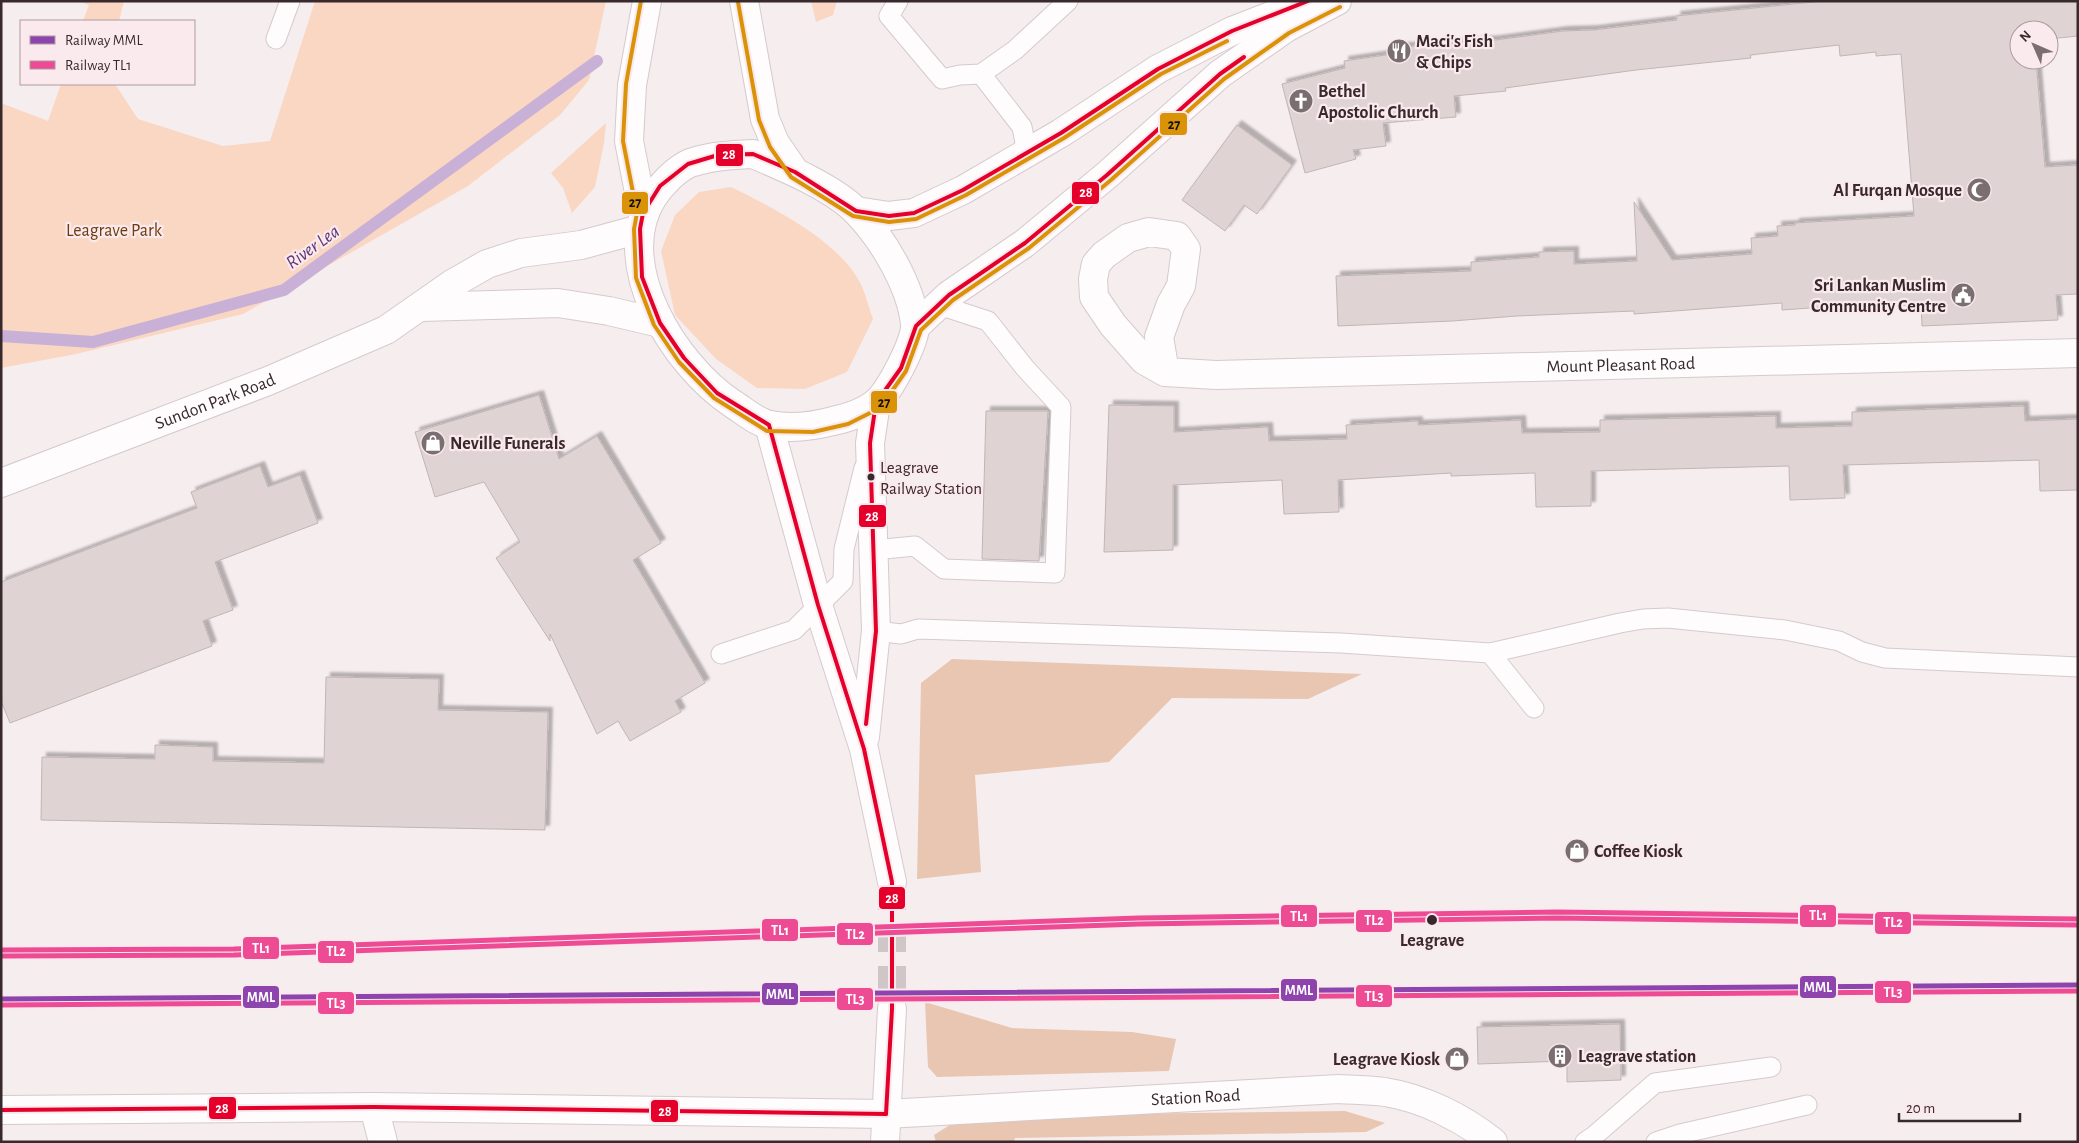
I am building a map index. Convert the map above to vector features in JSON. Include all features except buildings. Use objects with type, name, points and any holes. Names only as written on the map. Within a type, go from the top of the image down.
[{"type":"main road","points":[[647,1],[632,85],[629,141],[641,221],[642,277],[660,323],[684,358],[717,393],[768,425],[813,426],[846,418],[876,402],[901,368],[916,326],[939,305],[968,281],[1032,236],[1107,175],[1220,74],[1286,28],[1337,1]]},
{"type":"main road","points":[[744,1],[765,118],[775,142],[795,172]]},
{"type":"main road","points":[[856,211],[889,216],[914,212],[963,190],[1069,129],[1158,69],[1232,31],[1273,7],[1309,1]]},
{"type":"main road","points":[[641,221],[660,186],[688,164],[718,156],[753,154],[795,172],[856,211],[888,252],[905,289],[916,326]]},
{"type":"main road","name":"Sundon Park Road","points":[[1,483],[268,381],[386,330],[452,284],[487,264],[521,253],[581,245],[641,221]]},
{"type":"main road","name":"Mount Pleasant Road","points":[[1165,372],[1159,337],[1170,304],[1181,286],[1186,249],[1177,236],[1149,232],[1128,238],[1104,255],[1096,264],[1093,279],[1094,297],[1113,325],[1144,360],[1165,372],[1216,375],[2078,353]]},
{"type":"main road","points":[[421,307],[558,303],[609,311],[660,323]]},
{"type":"main road","points":[[864,749],[876,631],[870,443],[876,402]]},
{"type":"main road","points":[[768,425],[818,604],[864,749],[892,882]]},
{"type":"main road","points":[[885,1142],[892,1009]]},
{"type":"main road","name":"Station Road","points":[[1,1110],[374,1107],[886,1114],[1339,1089],[1386,1092],[1418,1101],[1473,1126],[1493,1142]]},
{"type":"main road","points":[[374,1107],[383,1142]]},
{"type":"lane","points":[[276,39],[290,1]]},
{"type":"lane","points":[[898,1],[889,16],[942,79],[960,74],[981,74],[1015,50],[1068,1]]},
{"type":"lane","points":[[981,74],[1022,127],[1027,153]]},
{"type":"lane","points":[[874,550],[915,546],[944,569],[1055,573],[1061,406],[1025,368],[988,321],[939,305]]},
{"type":"lane","points":[[721,654],[794,630],[842,581],[844,549],[870,443]]},
{"type":"lane","points":[[876,631],[902,634],[918,629],[1340,642],[1490,653],[1628,622],[1668,618],[1785,630],[1839,641],[1862,652],[1885,658],[2078,666]]},
{"type":"lane","points":[[1490,653],[1534,708]]},
{"type":"lane","points":[[1585,1142],[1654,1083],[1771,1067]]},
{"type":"lane","points":[[1656,1142],[1680,1134],[1807,1105]]},
{"type":"green space","points":[[78,1],[124,1],[119,20],[83,20],[89,5]]},
{"type":"green space","name":"Leagrave Park","points":[[315,1],[606,1],[589,80],[560,115],[468,186],[243,314],[76,354],[1,368],[1,103],[48,121],[61,85],[116,85],[138,119],[223,146],[270,141]]},
{"type":"green space","points":[[811,1],[837,1],[833,15],[816,22]]},
{"type":"green space","points":[[606,123],[595,187],[572,213],[563,188],[551,173]]},
{"type":"green space","points":[[731,187],[783,214],[819,238],[848,264],[858,279],[865,293],[873,319],[847,372],[805,389],[757,388],[716,359],[675,315],[661,251],[675,215],[699,192]]},
{"type":"shaded area","points":[[952,659],[1362,674],[1308,699],[1172,698],[1109,762],[975,775],[981,872],[917,879],[921,683]]},
{"type":"shaded area","points":[[925,1002],[1012,1028],[1132,1032],[1176,1039],[1169,1071],[937,1077],[928,1067]]},
{"type":"shaded area","points":[[1345,1111],[1385,1123],[1366,1132],[1015,1138],[1014,1142],[936,1142],[934,1135],[964,1116]]},
{"type":"waterway","name":"River Lea","points":[[1,336],[93,342],[284,290],[597,61]]},
{"type":"tunnel","points":[[892,882],[892,1009]]},
{"type":"rail line","name":"TL1","points":[[1,950],[234,949],[1139,918],[1557,912],[2078,919]]},
{"type":"rail line","name":"MML","points":[[1,999],[2078,985]]},
{"type":"transit line","name":"27","points":[[641,1],[626,84],[623,141],[637,213],[634,229],[636,278],[654,325],[679,362],[714,398],[767,431],[813,432],[848,424],[880,408],[906,371],[921,330],[953,300],[1029,248],[1111,180],[1224,79],[1289,33],[1340,7]]},
{"type":"transit line","name":"28","points":[[886,1114],[892,1009],[892,882],[864,749],[818,605],[769,425],[717,393],[684,358],[660,323],[642,277],[640,229],[643,213],[660,186],[688,164],[718,155],[753,154],[795,172],[856,211],[889,216],[914,213],[963,190],[1061,133],[1158,69],[1232,31],[1308,1]]},
{"type":"transit line","name":"27","points":[[738,2],[759,120],[770,147],[791,177],[853,216],[889,222],[916,219],[966,195],[1064,138],[1161,74],[1227,41]]},
{"type":"transit line","name":"28","points":[[866,724],[876,631],[870,443],[876,403],[901,368],[916,326],[949,295],[1025,243],[1107,175],[1220,74],[1244,57]]},
{"type":"transit line","name":"TL2","points":[[1,956],[234,955],[1139,924],[1557,918],[2078,925]]},
{"type":"transit line","name":"TL3","points":[[1,1005],[2078,991]]},
{"type":"transit line","name":"28","points":[[1,1110],[374,1107],[886,1114]]},
{"type":"place","name":"Maci's Fish & Chips","points":[[1399,51]]},
{"type":"place","name":"Bethel Apostolic Church","points":[[1301,101]]},
{"type":"place","name":"Al Furqan Mosque","points":[[1979,190]]},
{"type":"place","name":"Sri Lankan Muslim Community Centre","points":[[1963,295]]},
{"type":"place","name":"Neville Funerals","points":[[433,443]]},
{"type":"place","name":"Leagrave Railway Station","points":[[871,477]]},
{"type":"place","name":"Coffee Kiosk","points":[[1577,851]]},
{"type":"place","name":"Leagrave","points":[[1432,920]]},
{"type":"place","name":"Leagrave station","points":[[1560,1056]]},
{"type":"place","name":"Leagrave Kiosk","points":[[1457,1059]]}]
